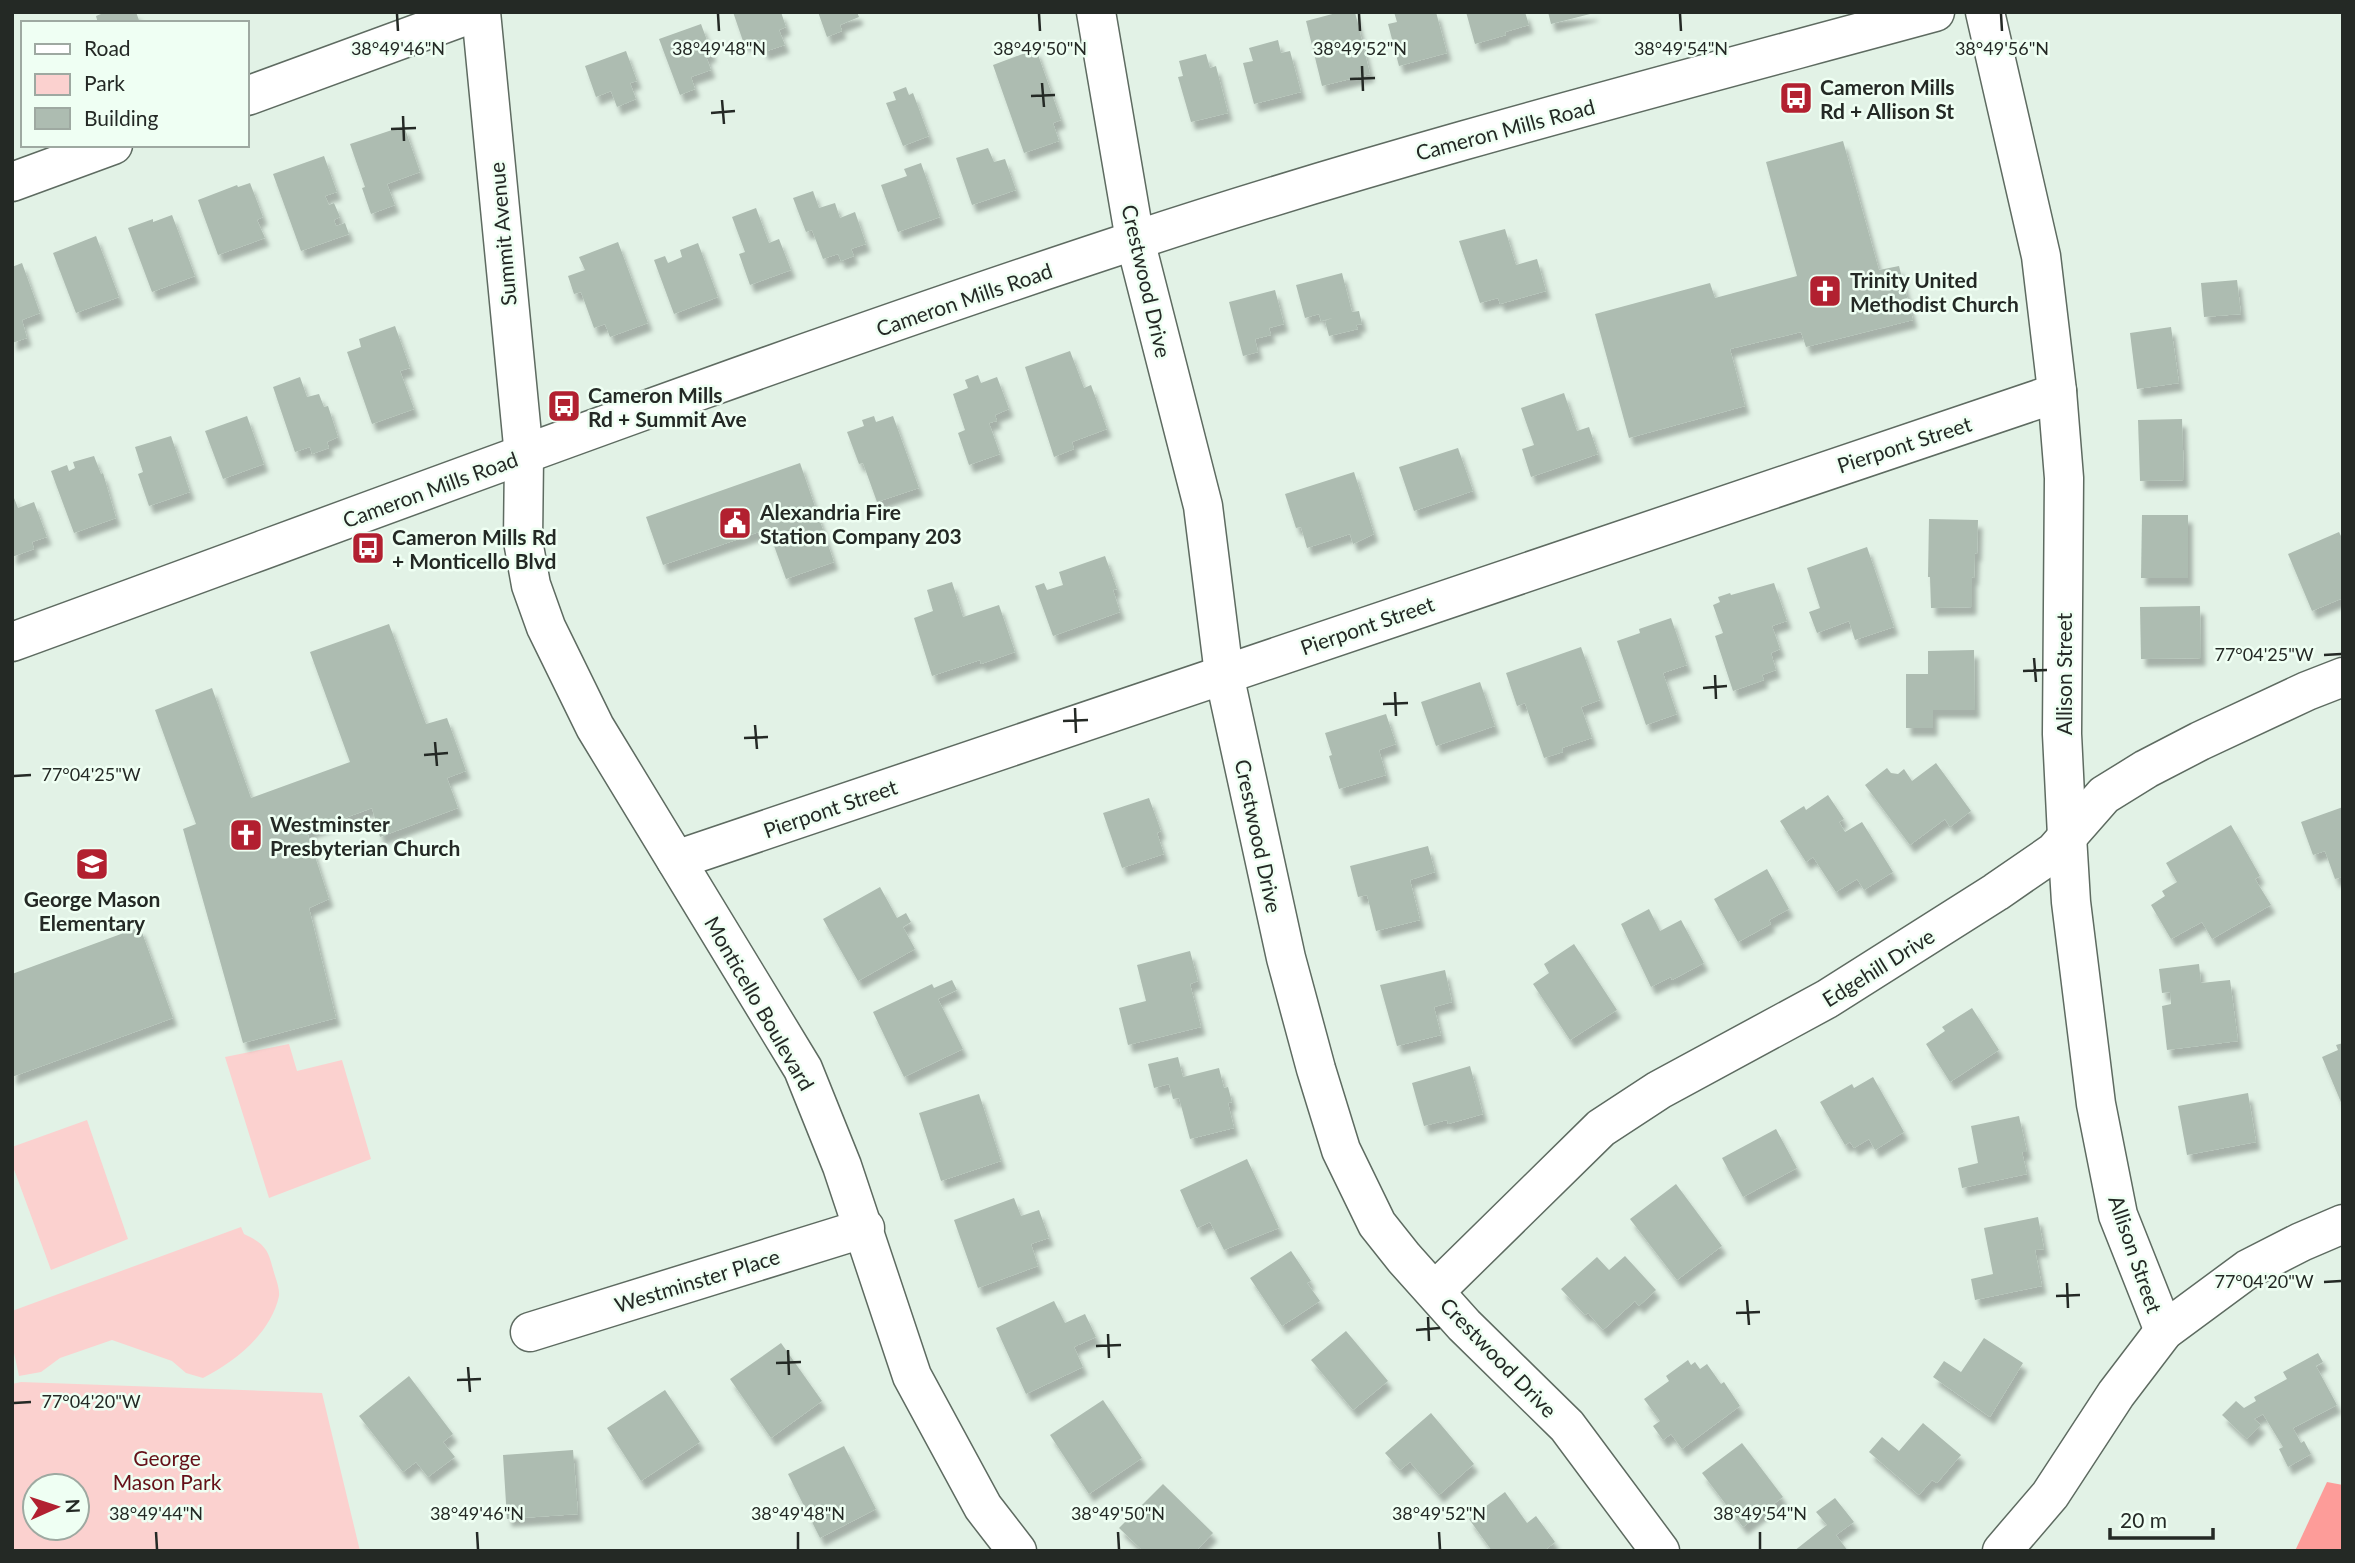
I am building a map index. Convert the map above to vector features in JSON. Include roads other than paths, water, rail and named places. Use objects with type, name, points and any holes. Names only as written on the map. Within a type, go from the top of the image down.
[{"type":"street","points":[[248,96],[478,12]]},
{"type":"street","name":"Summit Avenue","points":[[478,12],[524,456]]},
{"type":"street","name":"Crestwood Drive","points":[[1096,12],[1135,240],[1203,506],[1224,674],[1286,958],[1341,1150],[1377,1223],[1404,1258],[1464,1325],[1567,1426],[1660,1551]]},
{"type":"street","name":"Cameron Mills Road","points":[[12,642],[789,359],[1135,240],[1419,152],[1935,12]]},
{"type":"street","name":"Allison Street","points":[[1985,12],[2041,256],[2057,391],[2063,478],[2062,734],[2067,836],[2071,902],[2096,1104],[2118,1215],[2147,1294],[2164,1331]]},
{"type":"street","points":[[12,183],[109,147]]},
{"type":"street","name":"Pierpont Street","points":[[676,860],[2057,391]]},
{"type":"street","name":"Monticello Boulevard","points":[[524,456],[523,541],[531,585],[546,627],[595,727],[803,1069],[865,1228],[912,1376],[983,1507],[1017,1551]]},
{"type":"street","name":"Edgehill Drive","points":[[1435,1291],[1601,1128],[1659,1090],[1827,999],[2006,886],[2054,852],[2104,795],[2146,769],[2212,735],[2343,677]]},
{"type":"street","points":[[2002,1551],[2050,1495],[2116,1394],[2164,1331],[2248,1269],[2343,1224]]},
{"type":"street","name":"Westminster Place","points":[[530,1332],[865,1228]]},
{"type":"place","name":"Cameron Mills Rd + Allison St","points":[[1796,98]]},
{"type":"place","name":"Trinity United Methodist Church","points":[[1825,291]]},
{"type":"place","name":"Cameron Mills Rd + Summit Ave","points":[[564,406]]},
{"type":"place","name":"Alexandria Fire Station Company 203","points":[[735,523]]},
{"type":"place","name":"Cameron Mills Rd + Monticello Blvd","points":[[368,548]]},
{"type":"place","name":"Westminster Presbyterian Church","points":[[246,835]]},
{"type":"place","name":"George Mason Elementary","points":[[92,864]]},
{"type":"park label","name":"George Mason Park","points":[[167,1469]]}]
